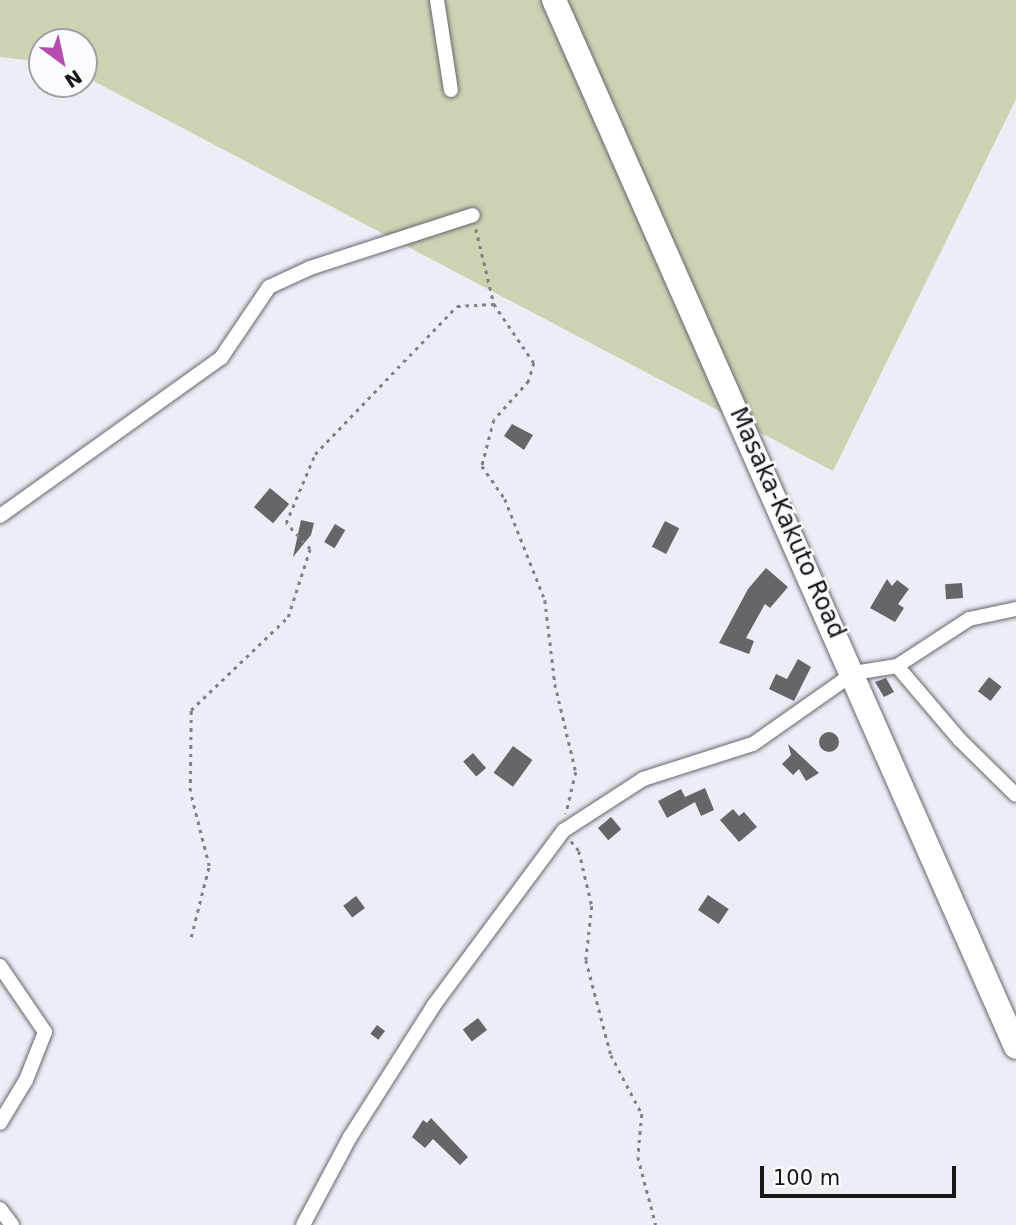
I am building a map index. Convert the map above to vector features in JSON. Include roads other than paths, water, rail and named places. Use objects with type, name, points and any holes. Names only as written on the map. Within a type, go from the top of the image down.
[{"type":"highway","name":"Masaka-Kakuto Road","points":[[554,0],[854,673],[1016,1047]]},
{"type":"street","points":[[437,0],[451,90]]},
{"type":"street","points":[[0,516],[221,358],[269,287],[310,268],[473,215]]},
{"type":"street","points":[[303,1225],[350,1138],[434,1005],[563,831],[643,779],[753,744],[854,673],[897,666],[969,619],[1016,609]]},
{"type":"street","points":[[897,666],[960,740],[1016,795]]},
{"type":"street","points":[[0,966],[46,1032],[26,1080],[0,1123]]},
{"type":"street","points":[[0,1209],[12,1225]]}]
